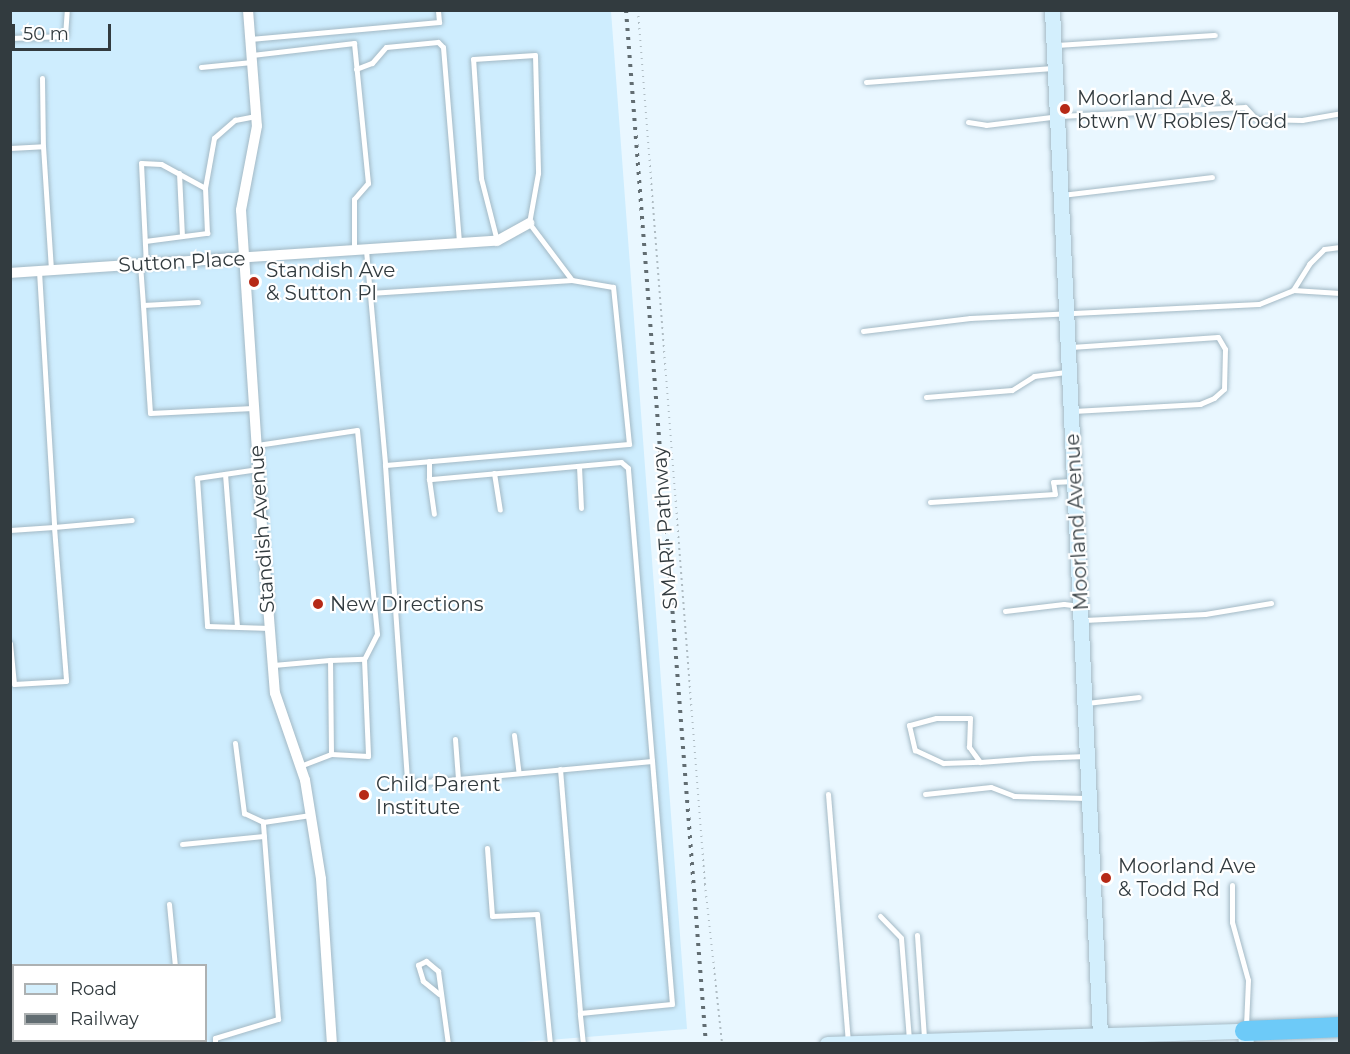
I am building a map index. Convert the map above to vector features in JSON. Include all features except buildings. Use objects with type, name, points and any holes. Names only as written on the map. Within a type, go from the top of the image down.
[{"type":"highway","points":[[1246,1037],[1340,1027]]},
{"type":"street","name":"Standish Avenue","points":[[248,10],[256,116],[241,210],[275,693],[300,766],[321,879],[332,1044]]},
{"type":"street","name":"Moorland Avenue","points":[[1052,10],[1054,68],[1059,116],[1102,1039]]},
{"type":"street","name":"Sutton Place","points":[[11,273],[497,241],[529,223]]},
{"type":"street","points":[[826,1044],[916,1040],[1246,1037]]},
{"type":"lane","points":[[10,38],[65,36],[67,10]]},
{"type":"lane","points":[[250,39],[439,22],[438,10]]},
{"type":"lane","points":[[1054,45],[1215,35]]},
{"type":"lane","points":[[356,69],[372,63],[386,47],[438,42],[443,47],[459,243]]},
{"type":"lane","points":[[201,67],[354,43],[368,183],[354,199],[354,251]]},
{"type":"lane","points":[[497,241],[481,178],[473,59],[535,55],[538,173],[529,223],[572,280]]},
{"type":"lane","points":[[866,82],[1054,68]]},
{"type":"lane","points":[[42,78],[43,146],[51,270]]},
{"type":"lane","points":[[969,122],[986,124],[1059,116],[1245,107],[1256,119],[1302,120],[1340,113]]},
{"type":"lane","points":[[145,241],[207,233],[205,188],[214,138],[235,120],[256,116]]},
{"type":"lane","points":[[10,148],[43,146]]},
{"type":"lane","points":[[205,188],[161,164],[141,163],[145,241],[143,305],[150,413],[254,408]]},
{"type":"lane","points":[[179,173],[182,236]]},
{"type":"lane","points":[[1062,195],[1212,177]]},
{"type":"lane","points":[[1293,291],[1310,264],[1324,249],[1340,247]]},
{"type":"lane","points":[[366,250],[385,465],[407,776],[415,783],[652,761]]},
{"type":"lane","points":[[10,266],[11,273]]},
{"type":"lane","points":[[10,643],[12,684],[66,681],[54,527],[39,271]]},
{"type":"lane","points":[[369,293],[572,280],[613,287],[629,444],[385,465]]},
{"type":"lane","points":[[863,331],[1068,312],[1258,304],[1293,291],[1340,292]]},
{"type":"lane","points":[[143,305],[198,302]]},
{"type":"lane","points":[[1069,347],[1218,337],[1225,349],[1224,389],[1214,398],[1200,404],[1072,411]]},
{"type":"lane","points":[[926,397],[1012,390],[1035,376],[1070,371]]},
{"type":"lane","points":[[256,445],[357,430],[377,634],[363,659],[368,756],[331,754],[300,766]]},
{"type":"lane","points":[[429,461],[434,514]]},
{"type":"lane","points":[[429,478],[621,462],[628,468],[672,1004],[580,1013]]},
{"type":"lane","points":[[579,466],[581,508]]},
{"type":"lane","points":[[258,469],[197,478],[207,626],[270,627]]},
{"type":"lane","points":[[494,473],[500,510]]},
{"type":"lane","points":[[225,474],[237,627]]},
{"type":"lane","points":[[930,502],[1054,494],[1053,482],[1076,481]]},
{"type":"lane","points":[[10,530],[132,520]]},
{"type":"lane","points":[[1005,611],[1064,604],[1082,614],[1205,614],[1271,603]]},
{"type":"lane","points":[[273,665],[363,659]]},
{"type":"lane","points":[[330,660],[331,754]]},
{"type":"lane","points":[[1086,703],[1139,697]]},
{"type":"lane","points":[[980,762],[969,747],[970,718],[936,718],[909,725],[915,750],[943,763],[980,762],[1088,756]]},
{"type":"lane","points":[[514,735],[519,773]]},
{"type":"lane","points":[[455,739],[458,779]]},
{"type":"lane","points":[[235,743],[244,813],[263,822],[310,815]]},
{"type":"lane","points":[[560,770],[583,1044]]},
{"type":"lane","points":[[925,794],[990,787],[1014,796],[1090,798]]},
{"type":"lane","points":[[828,794],[848,1043]]},
{"type":"lane","points":[[215,1044],[215,1038],[278,1019],[263,822]]},
{"type":"lane","points":[[182,844],[264,836]]},
{"type":"lane","points":[[487,848],[492,916],[537,914],[550,1044]]},
{"type":"lane","points":[[1232,885],[1232,922],[1248,980],[1246,1037]]},
{"type":"lane","points":[[169,904],[175,964]]},
{"type":"lane","points":[[880,916],[902,938],[916,1040]]},
{"type":"lane","points":[[916,1040],[917,935]]},
{"type":"lane","points":[[440,993],[423,981],[418,966],[426,961],[434,965],[441,981],[440,993],[448,1044]]},
{"type":"path","name":"SMART Pathway","points":[[638,10],[705,884],[722,1044]]},
{"type":"shaded area","points":[[10,11],[611,11],[687,1029],[497,1044],[11,1043]]},
{"type":"railway","points":[[626,10],[706,1044]]},
{"type":"place","name":"Moorland Ave & btwn W Robles/Todd","points":[[1065,109]]},
{"type":"place","name":"Standish Ave & Sutton Pl","points":[[254,282]]},
{"type":"place","name":"New Directions","points":[[318,604]]},
{"type":"place","name":"Child Parent Institute","points":[[364,795]]},
{"type":"place","name":"Moorland Ave & Todd Rd","points":[[1106,878]]}]
